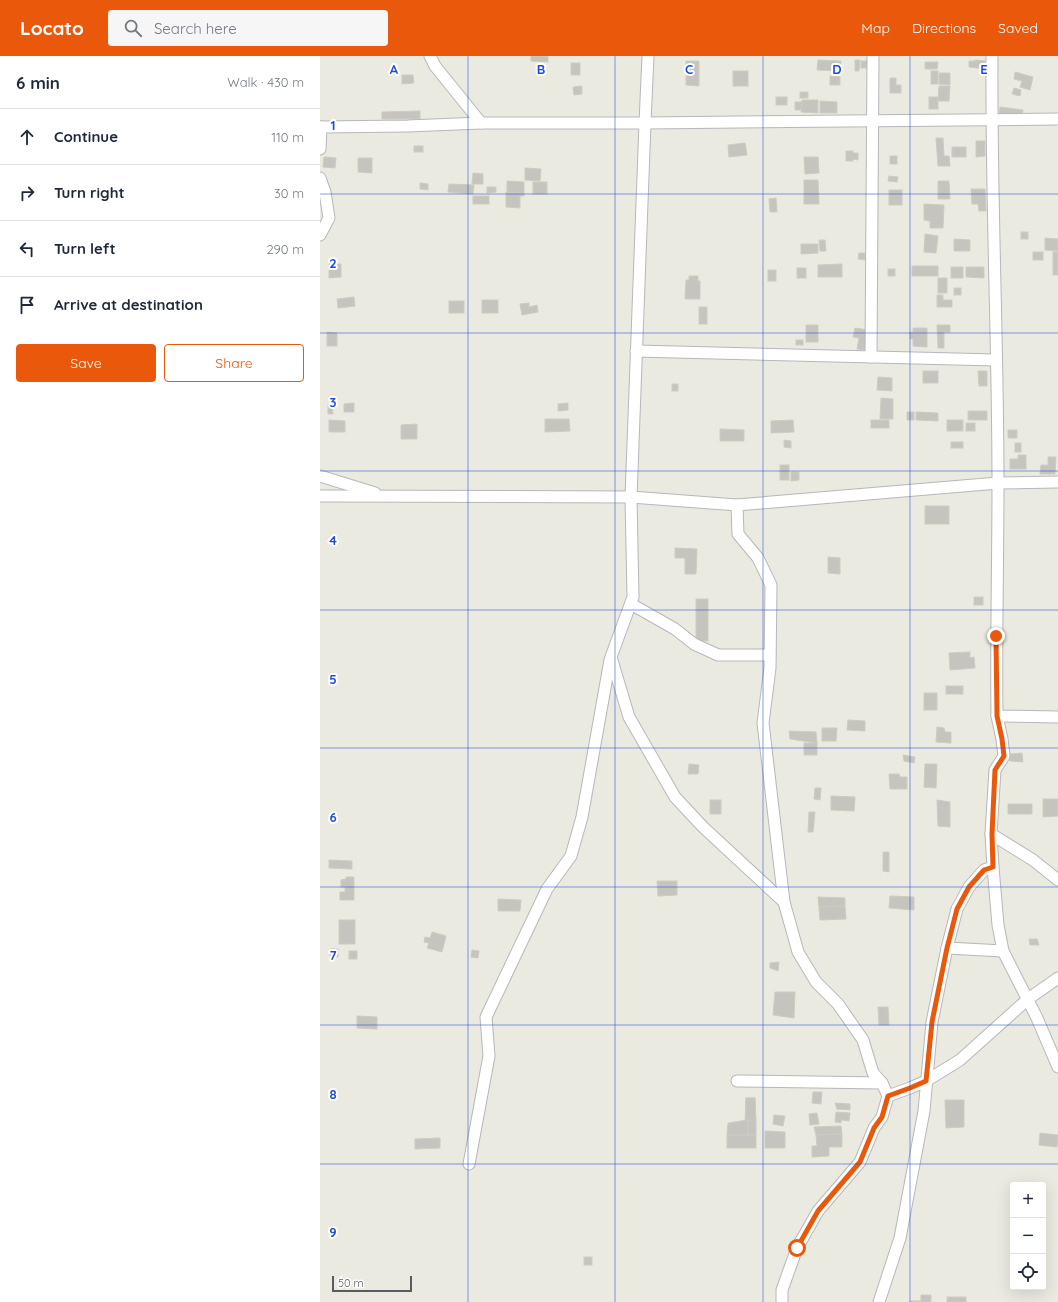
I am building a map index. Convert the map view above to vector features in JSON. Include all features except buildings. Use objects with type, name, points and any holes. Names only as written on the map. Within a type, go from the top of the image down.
[{"type":"street","points":[[430,56],[435,66],[480,123]]},
{"type":"street","points":[[470,1164],[489,1056],[486,1017],[547,889],[571,856],[582,817],[611,657],[633,597],[631,497],[648,56]]},
{"type":"street","points":[[871,357],[873,56]]},
{"type":"street","points":[[992,56],[998,484],[996,636],[997,716],[1004,756],[995,770],[992,834],[993,867],[998,925],[1003,950],[1028,999],[1058,1066]]},
{"type":"street","points":[[320,149],[321,127],[480,123],[1058,119]]},
{"type":"street","points":[[320,178],[325,192],[329,218],[320,235]]},
{"type":"street","points":[[636,351],[996,360]]},
{"type":"street","points":[[320,476],[387,496]]},
{"type":"street","points":[[320,496],[631,497],[737,505],[998,484],[1058,482]]},
{"type":"street","points":[[737,505],[738,534],[758,558],[771,585],[770,668],[763,723],[784,902],[798,952],[816,982],[838,1004],[863,1040],[873,1073],[882,1083],[888,1096],[882,1117],[874,1128],[860,1162],[818,1211],[797,1248],[782,1290],[782,1302]]},
{"type":"street","points":[[631,604],[675,629],[694,644],[718,655],[770,655]]},
{"type":"street","points":[[611,657],[629,717],[676,797],[703,826],[784,902]]},
{"type":"street","points":[[997,716],[1058,718]]},
{"type":"street","points":[[992,834],[1033,860],[1058,880]]},
{"type":"street","points":[[879,1302],[900,1238],[924,1111],[932,1022],[947,948],[957,909],[969,887],[984,870],[993,867]]},
{"type":"street","points":[[947,948],[1003,950]]},
{"type":"street","points":[[888,1096],[926,1081],[960,1060],[1028,999],[1058,978]]},
{"type":"street","points":[[737,1081],[882,1083]]},
{"type":"route","points":[[797,1248],[818,1211],[860,1162],[874,1128],[882,1117],[888,1096],[926,1081],[932,1022],[947,948],[957,909],[969,887],[984,870],[993,867],[992,834],[995,770],[1004,756],[997,716],[996,636]]}]
